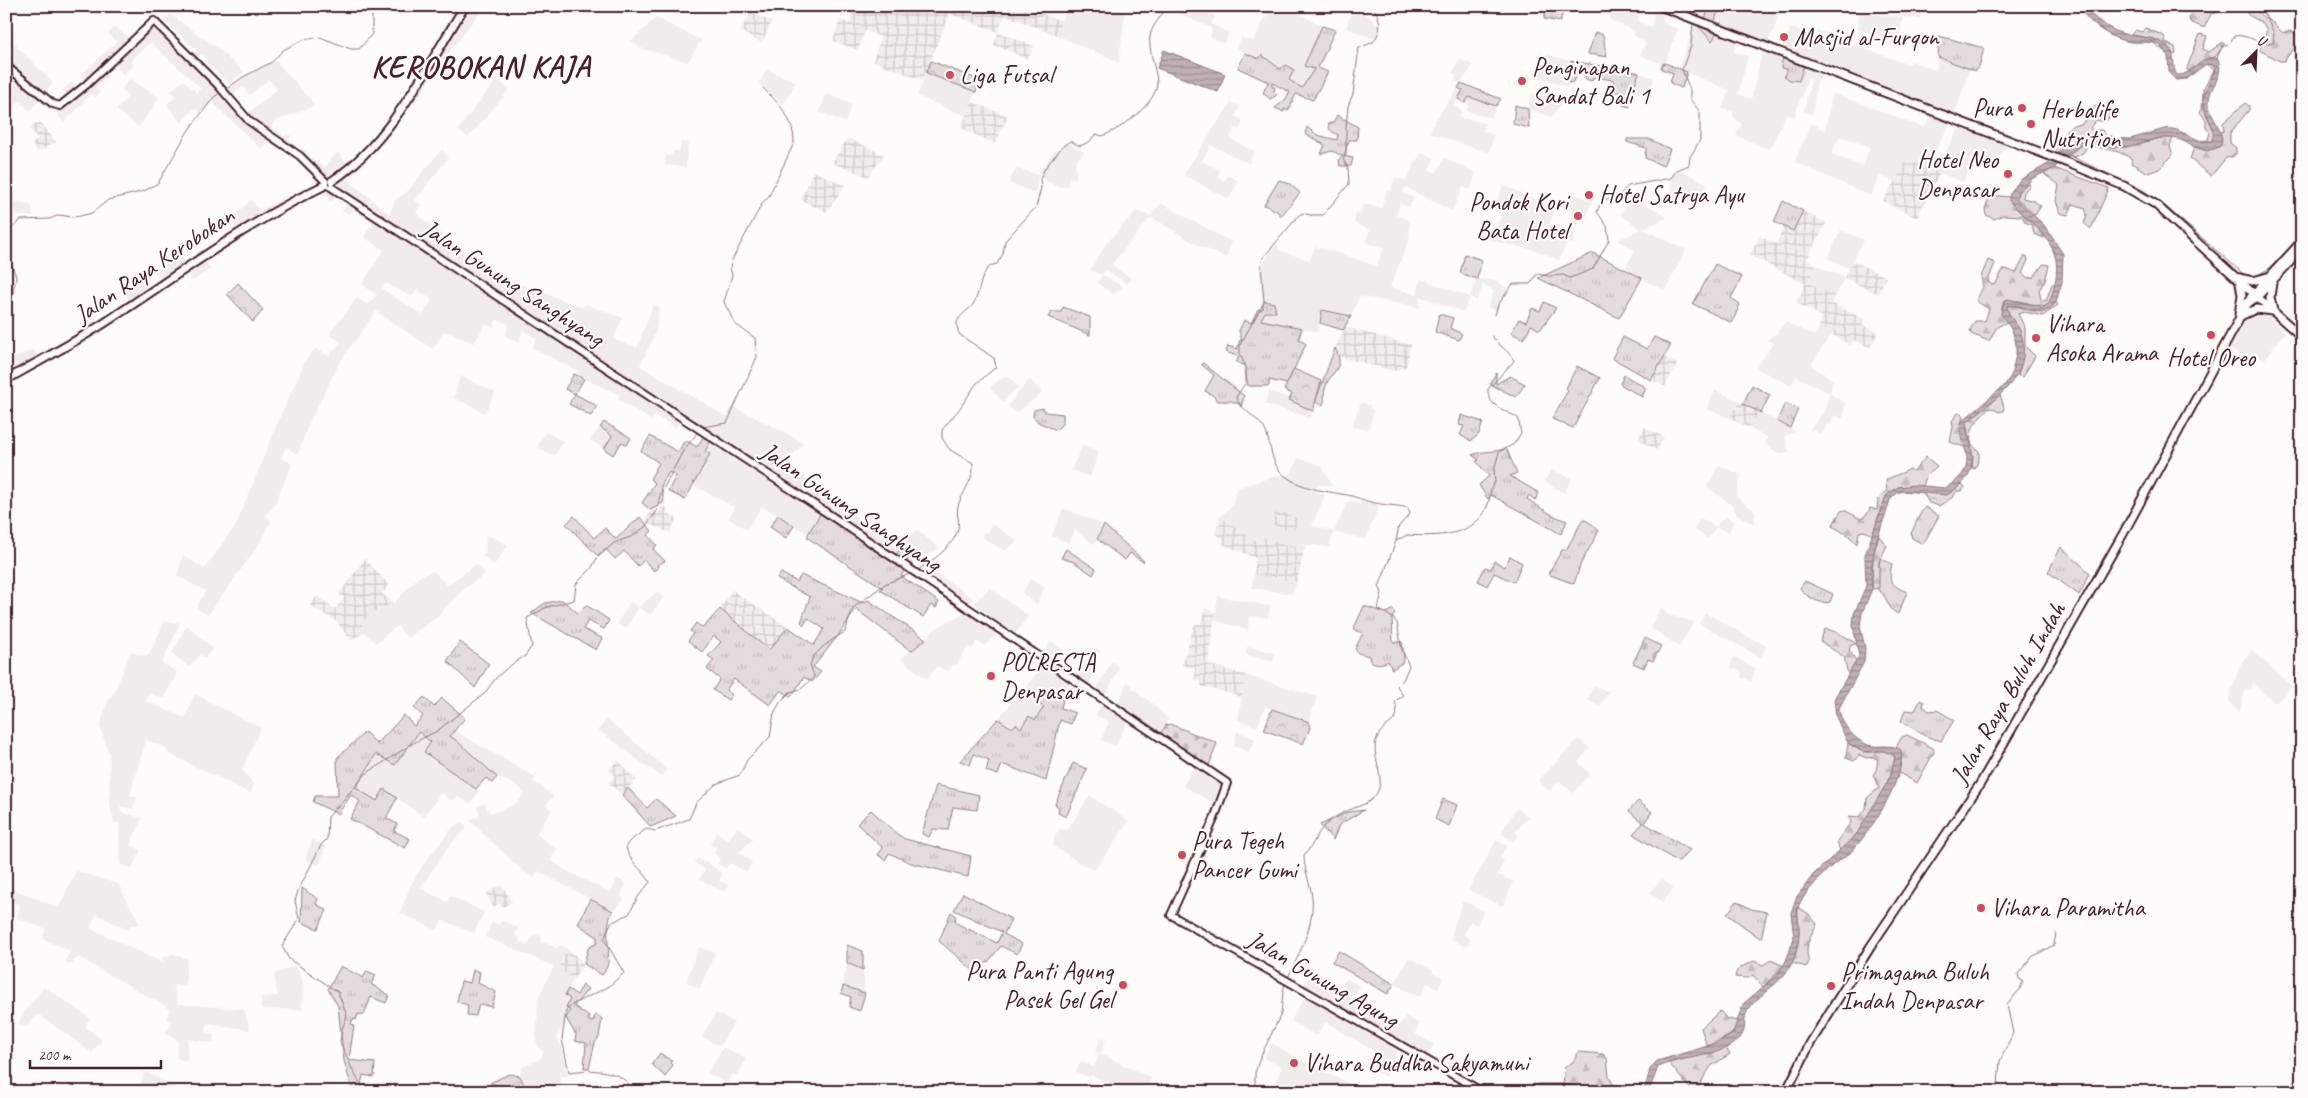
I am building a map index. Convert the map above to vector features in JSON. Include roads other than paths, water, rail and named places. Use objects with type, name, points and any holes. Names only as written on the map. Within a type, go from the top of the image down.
[{"type":"main road","name":"Jalan Raya Kerobokan","points":[[6,380],[86,335],[263,217],[328,184],[366,153],[389,126],[465,6]]},
{"type":"main road","points":[[1660,6],[2124,186],[2155,204],[2302,337]]},
{"type":"main road","name":"Jalan Gunung Sanghyang","points":[[6,66],[53,104],[60,106],[86,85],[154,21],[218,84],[249,121],[300,156],[328,184],[703,431],[1228,783],[1214,820],[1171,915]]},
{"type":"main road","points":[[2273,312],[2270,288],[2273,276],[2302,241]]},
{"type":"main road","points":[[2239,278],[2248,281],[2273,276],[2302,249]]},
{"type":"main road","name":"Jalan Raya Buluh Indah","points":[[1786,1092],[1797,1067],[1817,1032],[1871,946],[1979,785],[2123,534],[2238,317],[2247,304],[2273,276]]},
{"type":"main road","points":[[2238,317],[2242,297],[2239,278]]},
{"type":"main road","points":[[2238,317],[2256,309],[2273,312]]},
{"type":"main road","name":"Jalan Gunung Agung","points":[[1171,915],[1482,1092]]},
{"type":"waterway","points":[[226,89],[243,77],[272,62],[283,50],[303,40],[320,37],[351,49],[359,49],[372,34],[372,6]]},
{"type":"waterway","points":[[918,570],[942,552],[956,535],[958,529],[958,507],[973,469],[973,463],[950,450],[942,438],[942,430],[976,384],[996,367],[994,358],[960,335],[957,329],[958,320],[974,303],[984,274],[987,269],[997,264],[1003,254],[1005,241],[1036,207],[1041,188],[1040,179],[1045,168],[1062,147],[1070,141],[1080,146],[1089,142],[1096,134],[1102,136],[1110,133],[1137,115],[1151,98],[1156,90],[1157,82],[1150,47],[1150,36],[1167,6]]},
{"type":"waterway","points":[[1372,6],[1379,19],[1378,33],[1373,42],[1359,48],[1353,94],[1348,106],[1346,155],[1343,159],[1348,168],[1349,184],[1323,215],[1303,213],[1299,215],[1263,258],[1261,264],[1264,302],[1240,345],[1240,354],[1246,367],[1246,382],[1236,397],[1241,405],[1264,428],[1274,461],[1280,471],[1287,477],[1314,489],[1352,496],[1374,503],[1408,508],[1410,514],[1399,526],[1396,541]]},
{"type":"waterway","points":[[1691,6],[1692,16]]},
{"type":"waterway","points":[[2231,41],[2234,36],[2244,36],[2265,43],[2273,42],[2274,33],[2260,6]]},
{"type":"waterway","points":[[1495,315],[1498,305],[1513,284],[1530,284],[1537,274],[1549,276],[1563,275],[1570,278],[1593,269],[1609,240],[1607,226],[1597,212],[1601,202],[1605,199],[1615,200],[1628,186],[1671,178],[1677,170],[1689,165],[1690,157],[1700,140],[1700,112],[1690,99],[1690,90],[1682,69],[1691,46],[1693,22]]},
{"type":"waterway","points":[[2097,25],[2104,31]]},
{"type":"waterway","points":[[2151,41],[2168,54]]},
{"type":"waterway","points":[[2217,58],[2222,47],[2228,45]]},
{"type":"waterway","points":[[702,427],[727,423],[757,357],[755,338],[735,324],[724,302],[732,275],[730,268],[732,260],[763,202],[768,198],[794,143],[788,119],[780,106],[763,88]]},
{"type":"waterway","points":[[6,235],[20,220],[49,219],[60,215],[72,217],[92,213],[108,200],[144,191],[158,183],[188,131],[214,97],[220,93]]},
{"type":"waterway","points":[[2068,155],[2143,190],[2164,205],[2246,276],[2255,277],[2271,267],[2302,235]]},
{"type":"waterway","points":[[6,246],[16,277],[13,293],[6,306]]},
{"type":"waterway","points":[[1288,978],[1305,939],[1311,918],[1312,897],[1304,855],[1319,833],[1334,818],[1371,800],[1377,793],[1380,776],[1375,744],[1381,732],[1395,719],[1397,709],[1395,701],[1403,696],[1397,686],[1403,680],[1409,666],[1402,650],[1397,623],[1393,618],[1378,609],[1382,592],[1379,587],[1396,541],[1407,535],[1430,536],[1454,533],[1475,523],[1483,515],[1488,504],[1495,482],[1494,470],[1499,452],[1514,444],[1521,433],[1518,418],[1494,404],[1489,395],[1488,389],[1514,361],[1492,336]]},
{"type":"waterway","points":[[365,1092],[340,1042],[347,1016],[338,992],[289,959],[282,946],[299,919],[295,901],[321,845],[327,839],[328,817],[367,773],[415,742],[437,731],[484,694],[496,678],[508,667],[525,656],[532,646],[527,618],[547,607],[574,600],[576,584],[591,569],[597,558],[614,543],[633,536],[645,527],[657,511],[660,495],[683,451],[698,432]]},
{"type":"waterway","points":[[634,1092],[629,1084],[614,1074],[587,1070],[569,1072],[562,1039],[566,1011],[573,1004],[608,987],[624,973],[604,939],[611,923],[629,914],[638,897],[650,882],[630,857],[626,846],[646,829],[655,831],[689,819],[696,803],[716,784],[740,775],[747,760],[770,737],[774,713],[781,701],[790,692],[801,689],[814,677],[811,666],[813,658],[825,645],[845,632],[853,608],[885,584],[912,573]]},
{"type":"waterway","points":[[1993,1092],[1998,1084],[2000,1061],[2013,1033],[2007,1005],[2020,989],[2023,981],[2019,979],[2018,974],[2032,957],[2054,945],[2056,933]]},
{"type":"waterway","points":[[1255,1092],[1255,1073],[1259,1060],[1281,1014],[1285,984]]},
{"type":"place","name":"Masjid al-Furqon","points":[[1784,37]]},
{"type":"place","name":"Liga Futsal","points":[[950,75]]},
{"type":"place","name":"Penginapan Sandat Bali 1","points":[[1522,81]]},
{"type":"place","name":"Pura","points":[[2022,108]]},
{"type":"place","name":"Herbalife Nutrition","points":[[2031,124]]},
{"type":"place","name":"Hotel Neo Denpasar","points":[[2008,174]]},
{"type":"place","name":"Hotel Satrya Ayu","points":[[1589,195]]},
{"type":"place","name":"Pondok Kori Bata Hotel","points":[[1578,216]]},
{"type":"place","name":"Hotel Oreo","points":[[2211,335]]},
{"type":"place","name":"Vihara Asoka Arama","points":[[2036,338]]},
{"type":"place","name":"POLRESTA Denpasar","points":[[991,676]]},
{"type":"place","name":"Pura Tegeh Pancer Gumi","points":[[1182,855]]},
{"type":"place","name":"Vihara Paramitha","points":[[1981,908]]},
{"type":"place","name":"Pura Panti Agung Pasek Gel Gel","points":[[1123,985]]},
{"type":"place","name":"Primagama Buluh Indah Denpasar","points":[[1831,986]]},
{"type":"place","name":"Vihara Buddha Sakyamuni","points":[[1294,1063]]},
{"type":"district","name":"KEROBOKAN KAJA","points":[[481,67]]}]
